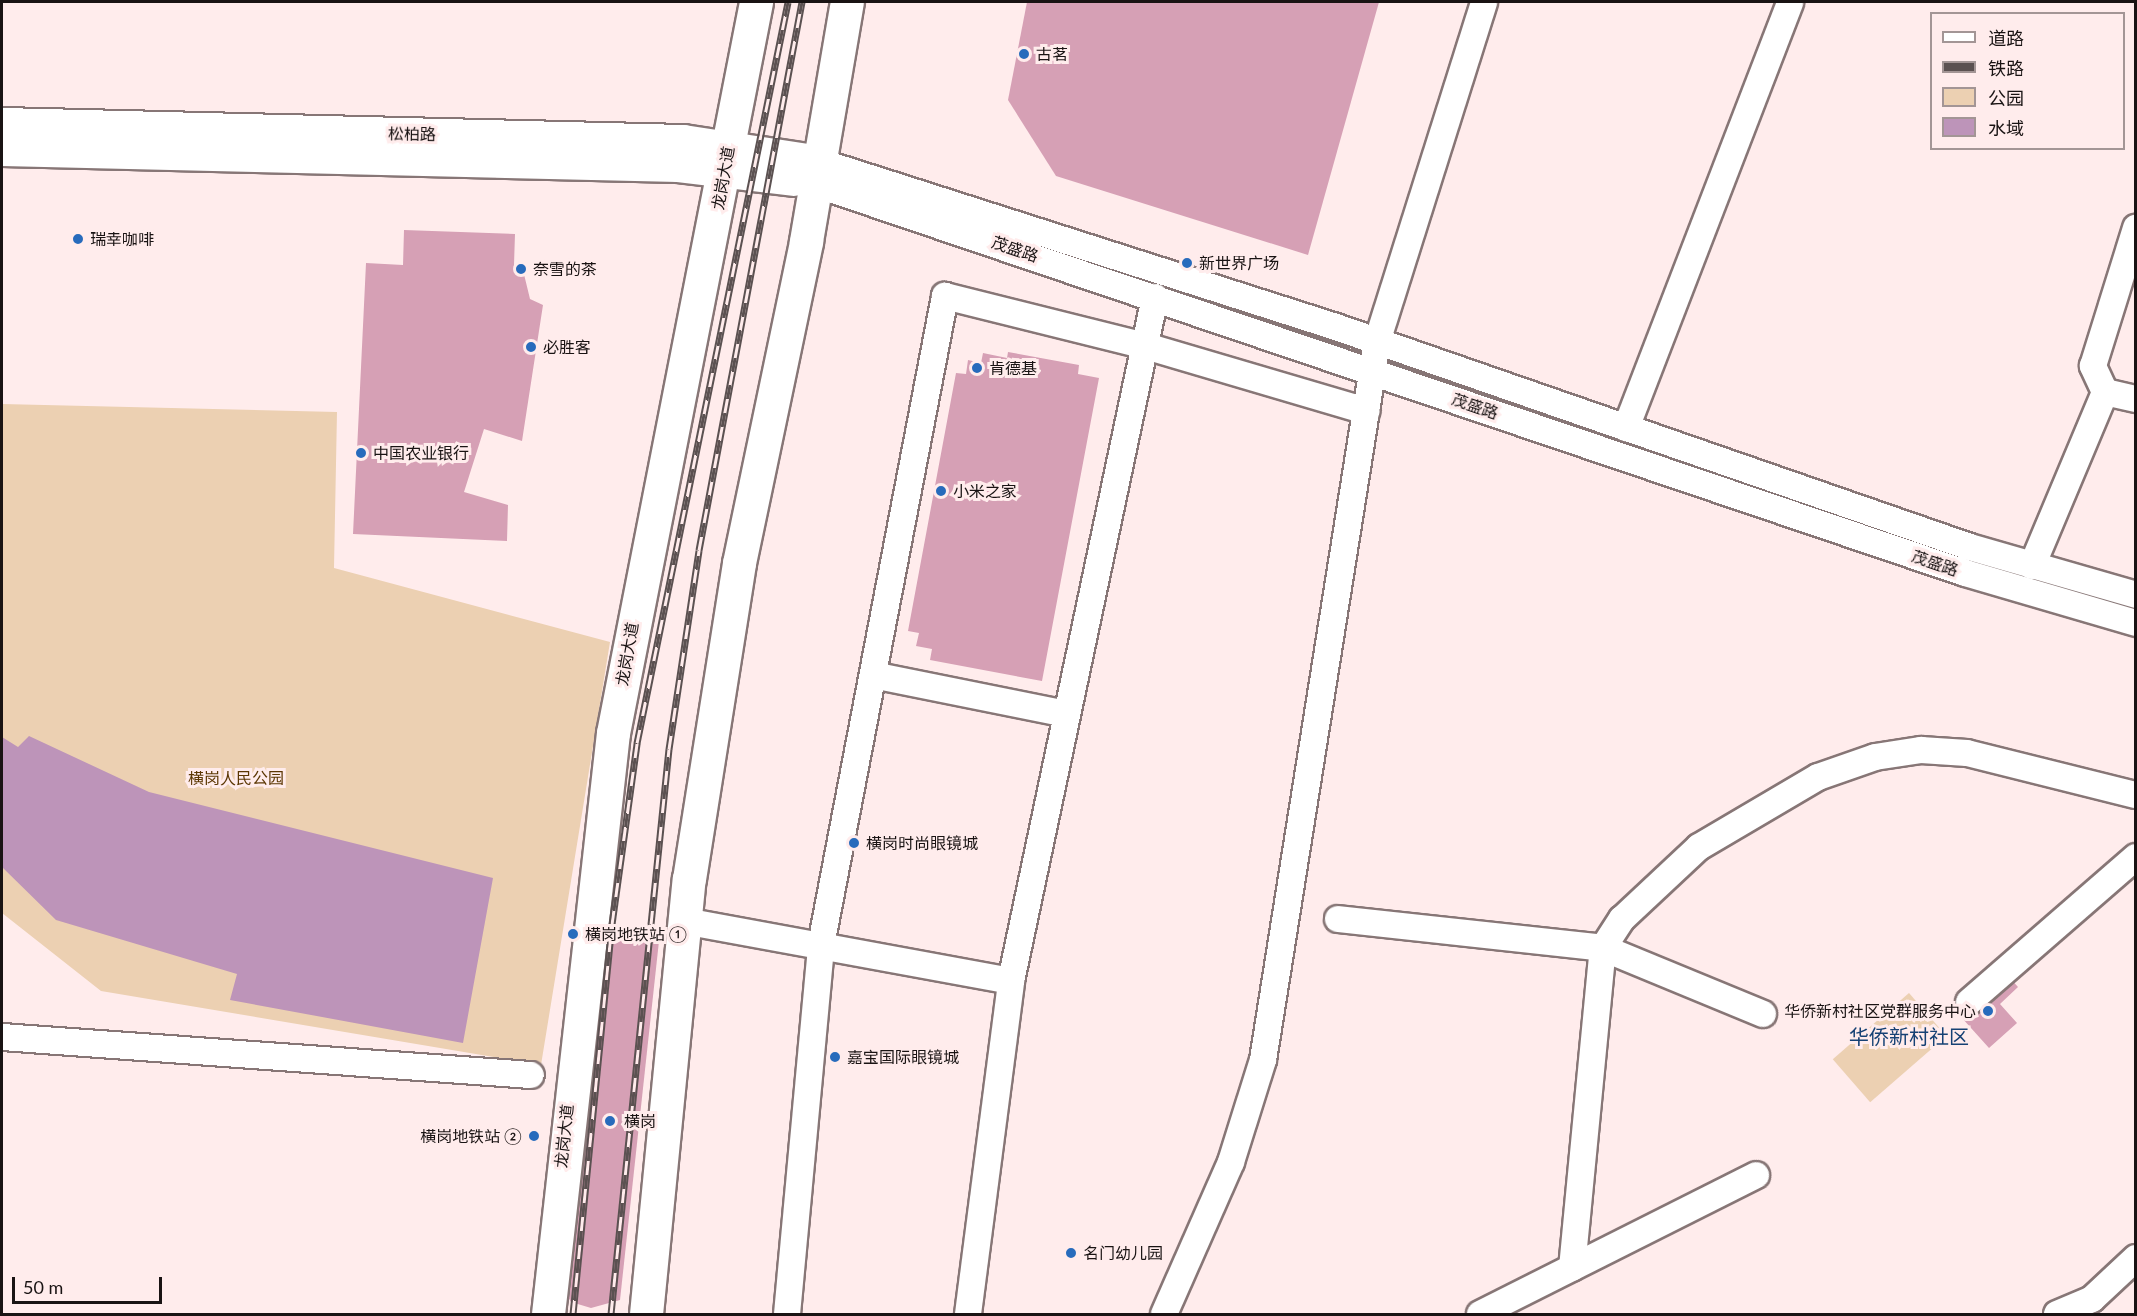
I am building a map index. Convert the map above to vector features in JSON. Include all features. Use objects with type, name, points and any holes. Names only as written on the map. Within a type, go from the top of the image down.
[{"type":"main road","name":"龙岗大道","points":[[548,1314],[613,734],[756,2]]},
{"type":"main road","points":[[646,1314],[684,921],[739,563],[818,173],[847,2]]},
{"type":"main road","name":"松柏路","points":[[2,124],[727,156],[818,173]]},
{"type":"main road","name":"松柏路","points":[[2,149],[727,156]]},
{"type":"street","points":[[1164,1314],[1231,1162],[1263,1060],[1377,342],[1484,2]]},
{"type":"street","points":[[1626,428],[1790,2]]},
{"type":"street","name":"茂盛路","points":[[818,173],[1155,297],[1965,573],[2136,623]]},
{"type":"street","name":"茂盛路","points":[[818,173],[1377,342],[2032,566],[2136,595]]},
{"type":"street","points":[[2032,566],[2105,392],[2093,366],[2136,228]]},
{"type":"street","points":[[788,1314],[821,945],[945,296],[1142,345],[1366,411]]},
{"type":"street","points":[[968,1314],[1011,981],[1142,345],[1155,297]]},
{"type":"street","points":[[2105,392],[2136,399]]},
{"type":"street","points":[[873,675],[1066,714]]},
{"type":"street","points":[[1572,1268],[1603,948],[1622,919],[1699,847],[1818,777],[1875,757],[1921,750],[1967,753],[2136,795]]},
{"type":"street","points":[[1969,1002],[2136,857]]},
{"type":"street","points":[[1338,919],[1603,948],[1763,1014]]},
{"type":"street","points":[[684,921],[1011,981]]},
{"type":"street","points":[[2,1037],[531,1075]]},
{"type":"street","points":[[1480,1314],[1756,1175]]},
{"type":"street","points":[[2057,1314],[2092,1299],[2136,1258]]},
{"type":"green space","name":"横岗人民公园","points":[[2,404],[337,412],[334,568],[610,642],[541,1065],[101,991],[2,913]]},
{"type":"green space","points":[[1909,993],[1946,1036],[1870,1102],[1833,1059]]},
{"type":"water","points":[[29,736],[149,792],[493,878],[463,1043],[230,1000],[237,974],[56,920],[2,867],[2,737],[18,747]]},
{"type":"building","points":[[1027,2],[1379,2],[1308,255],[1056,176],[1008,100]]},
{"type":"building","points":[[404,230],[515,234],[514,265],[522,266],[530,299],[543,305],[522,441],[484,429],[464,492],[508,505],[507,541],[353,534],[366,263],[403,265]]},
{"type":"building","points":[[1008,352],[1079,365],[1078,374],[1099,378],[1042,681],[930,660],[932,649],[916,646],[919,633],[908,631],[956,373],[966,374],[968,360],[981,363],[983,353],[1007,358]]},
{"type":"building","points":[[631,928],[659,941],[620,1300],[591,1308],[571,1302],[566,1294],[603,935]]},
{"type":"building","name":"华侨新村社区党群服务中心","points":[[2009,977],[2018,987],[2000,1004],[2017,1023],[1989,1048],[1962,1018]]},
{"type":"railway","points":[[573,1314],[612,924],[637,743],[788,2]]},
{"type":"railway","points":[[611,1314],[669,749],[699,550],[802,2]]},
{"type":"place","name":"古茗","points":[[1024,54]]},
{"type":"place","name":"瑞幸咖啡","points":[[78,239]]},
{"type":"place","name":"新世界广场","points":[[1187,263]]},
{"type":"place","name":"奈雪的茶","points":[[521,269]]},
{"type":"place","name":"必胜客","points":[[531,347]]},
{"type":"place","name":"肯德基","points":[[977,368]]},
{"type":"place","name":"中国农业银行","points":[[361,453]]},
{"type":"place","name":"小米之家","points":[[941,491]]},
{"type":"place","name":"横岗时尚眼镜城","points":[[854,843]]},
{"type":"place","name":"横岗地铁站 ①","points":[[573,934]]},
{"type":"place","name":"华侨新村社区党群服务中心","points":[[1988,1011]]},
{"type":"place","name":"嘉宝国际眼镜城","points":[[835,1057]]},
{"type":"place","name":"横岗","points":[[610,1121]]},
{"type":"place","name":"横岗地铁站 ②","points":[[534,1136]]},
{"type":"place","name":"名门幼儿园","points":[[1071,1253]]},
{"type":"district","name":"华侨新村社区","points":[[1909,1036]]}]
